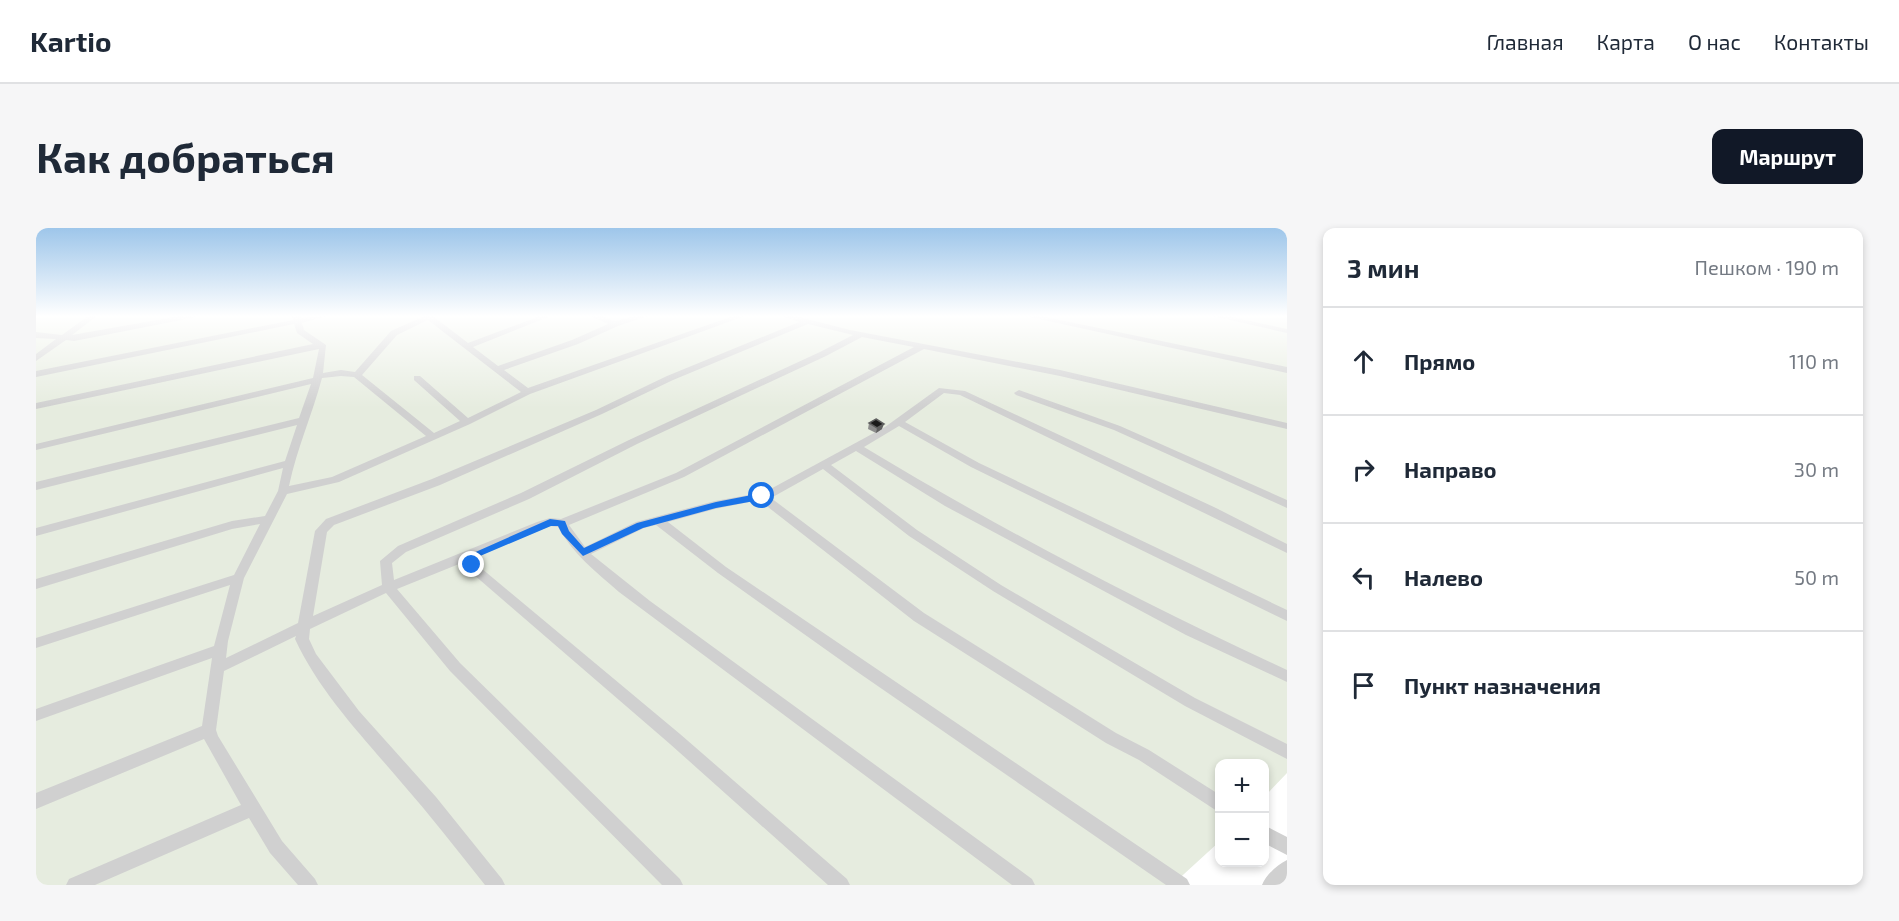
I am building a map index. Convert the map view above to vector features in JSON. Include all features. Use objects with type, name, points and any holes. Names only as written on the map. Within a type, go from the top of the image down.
[{"type":"street","points":[[36,358],[51,347]]},
{"type":"street","points":[[36,374],[166,347]]},
{"type":"street","points":[[36,406],[313,347]]},
{"type":"street","points":[[309,885],[276,847],[251,809],[211,738],[209,730],[220,650],[238,578],[283,491],[289,463],[317,378],[322,347]]},
{"type":"street","points":[[357,375],[382,347]]},
{"type":"street","points":[[469,347],[526,392]]},
{"type":"street","points":[[497,369],[562,347]]},
{"type":"street","points":[[283,491],[335,480],[467,422],[526,392],[654,347]]},
{"type":"street","points":[[496,885],[326,679],[304,646],[302,639],[321,531],[330,522],[436,482],[746,347]]},
{"type":"street","points":[[674,885],[454,667],[389,588],[386,561],[402,549],[525,496],[633,442],[838,347]]},
{"type":"street","points":[[219,667],[389,588],[467,558],[541,525],[550,522],[562,524],[680,476],[922,347]]},
{"type":"street","points":[[926,347],[1060,373],[1287,426]]},
{"type":"street","points":[[1175,347],[1287,370]]},
{"type":"street","points":[[36,447],[341,373],[357,375],[433,437]]},
{"type":"street","points":[[417,378],[467,422]]},
{"type":"street","points":[[583,553],[614,536],[658,520],[762,496],[857,447],[898,422],[942,390],[962,393],[1212,511],[1287,549]]},
{"type":"street","points":[[1019,393],[1117,428],[1287,504]]},
{"type":"street","points":[[36,486],[305,420]]},
{"type":"street","points":[[898,422],[975,465],[1287,616]]},
{"type":"street","points":[[857,447],[950,503],[1191,631],[1287,676]]},
{"type":"street","points":[[36,532],[289,463]]},
{"type":"street","points":[[824,465],[913,533],[997,588],[1181,697],[1287,753]]},
{"type":"street","points":[[762,496],[919,617],[1111,738],[1144,755],[1215,802]]},
{"type":"street","points":[[36,584],[220,529],[268,519]]},
{"type":"street","points":[[658,520],[740,583],[1181,885]]},
{"type":"street","points":[[562,524],[565,532],[583,553],[616,582],[758,690],[1026,885]]},
{"type":"street","points":[[467,558],[477,572],[675,739],[841,885]]},
{"type":"street","points":[[36,644],[238,578]]},
{"type":"street","points":[[36,715],[220,650]]},
{"type":"street","points":[[36,801],[209,730]]},
{"type":"street","points":[[75,885],[251,809]]},
{"type":"street","points":[[1269,836],[1287,847]]},
{"type":"street","points":[[1271,885],[1287,869]]},
{"type":"shaded area","points":[[36,347],[1287,347],[1287,773],[1269,792],[1269,759],[1215,759],[1215,846],[1172,885],[36,885]]},
{"type":"building","points":[[876,419],[884,424],[877,428],[869,423]]},
{"type":"route","points":[[472,565],[467,558],[550,522],[562,524],[565,532],[583,553],[640,525],[716,505],[752,500],[762,496]]}]
